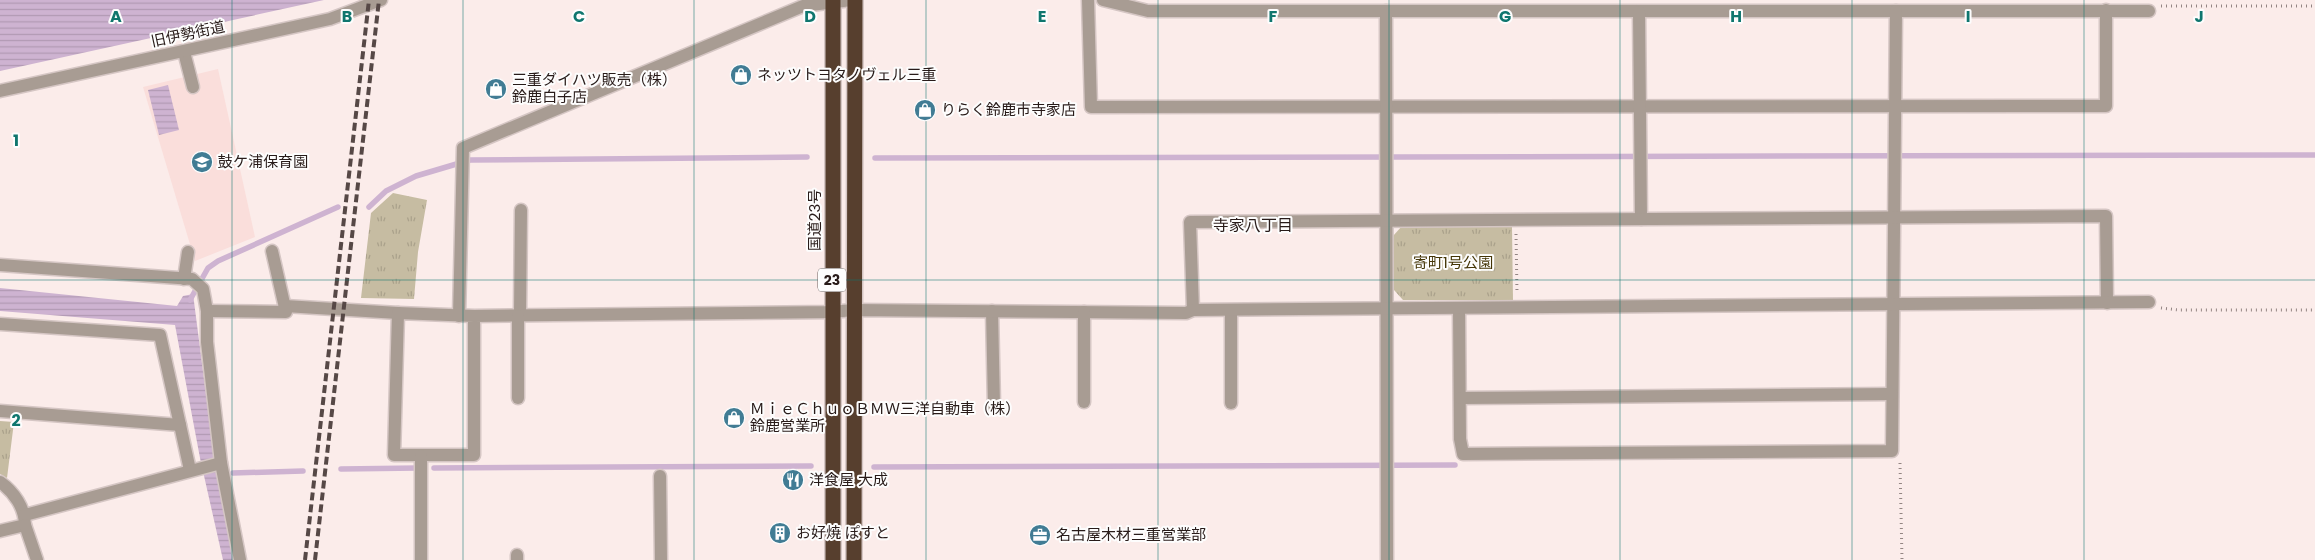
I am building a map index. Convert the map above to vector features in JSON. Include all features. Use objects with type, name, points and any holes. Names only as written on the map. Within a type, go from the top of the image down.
[{"type":"highway","name":"国道23号","points":[[833,0],[833,560]]},
{"type":"highway","name":"23","points":[[854,560],[855,0]]},
{"type":"street","name":"旧伊勢街道","points":[[0,91],[184,52],[330,18],[381,0]]},
{"type":"street","points":[[459,316],[463,148],[803,6],[833,0],[850,0]]},
{"type":"street","points":[[1088,0],[1091,107],[2106,106],[2106,10]]},
{"type":"street","points":[[1103,0],[1132,3],[1148,11],[2149,11]]},
{"type":"street","points":[[1386,11],[1387,560]]},
{"type":"street","points":[[1459,309],[1460,439],[1463,454],[1892,451],[1896,11]]},
{"type":"street","points":[[1638,12],[1641,219]]},
{"type":"street","points":[[184,52],[192,86]]},
{"type":"street","points":[[518,398],[522,210]]},
{"type":"street","points":[[1193,310],[1190,222],[1516,219],[2106,216],[2107,303]]},
{"type":"street","points":[[207,311],[286,312],[272,251]]},
{"type":"street","points":[[188,252],[188,279]]},
{"type":"street","points":[[0,265],[188,279],[204,289],[207,311],[207,342],[221,463],[240,560]]},
{"type":"street","points":[[285,306],[364,312],[474,316],[832,312],[853,310],[1186,313],[1193,310],[2149,302]]},
{"type":"street","points":[[992,311],[994,406]]},
{"type":"street","points":[[1231,311],[1231,404]]},
{"type":"street","points":[[1084,312],[1084,402]]},
{"type":"street","points":[[398,313],[394,455],[474,455],[474,316]]},
{"type":"street","points":[[0,324],[160,335],[180,425],[194,468]]},
{"type":"street","points":[[1460,398],[1892,394]]},
{"type":"street","points":[[0,411],[180,425]]},
{"type":"street","points":[[420,456],[421,560]]},
{"type":"street","points":[[0,531],[25,520],[194,468],[221,463]]},
{"type":"street","points":[[660,476],[660,560]]},
{"type":"street","points":[[0,482],[11,490],[25,520],[37,560]]},
{"type":"path","points":[[2149,11],[2153,6],[2315,6]]},
{"type":"path","points":[[1516,219],[1517,308]]},
{"type":"path","points":[[2149,302],[2150,306],[2179,310],[2315,310]]},
{"type":"path","points":[[1892,451],[1900,458],[1902,560]]},
{"type":"shaded area","points":[[0,0],[324,0],[0,71]]},
{"type":"shaded area","name":"鼓ケ浦保育園","points":[[218,69],[255,237],[195,261],[143,87]]},
{"type":"shaded area","points":[[168,85],[179,130],[159,135],[148,90]]},
{"type":"shaded area","points":[[0,288],[177,306],[183,296],[193,294],[214,456],[233,560],[223,560],[200,458],[175,325],[0,311]]},
{"type":"green space","points":[[393,193],[427,200],[418,252],[414,299],[361,298],[371,213]]},
{"type":"green space","name":"寄町1号公園","points":[[1402,226],[1512,227],[1513,300],[1403,300],[1394,290],[1393,236]]},
{"type":"green space","points":[[0,421],[14,422],[7,478],[0,474]]},
{"type":"waterway","points":[[875,158],[2315,155]]},
{"type":"waterway","points":[[369,207],[386,191],[416,176],[470,160],[807,157]]},
{"type":"waterway","points":[[190,300],[208,268],[218,261],[338,207]]},
{"type":"waterway","points":[[874,467],[1455,465]]},
{"type":"waterway","points":[[434,468],[811,466]]},
{"type":"waterway","points":[[341,469],[418,468]]},
{"type":"waterway","points":[[233,473],[303,471]]},
{"type":"railway","points":[[305,560],[369,0]]},
{"type":"railway","points":[[315,560],[379,0]]},
{"type":"place","name":"ネッツトヨタノヴェル三重","points":[[741,75]]},
{"type":"place","name":"三重ダイハツ販売（株） 鈴鹿白子店","points":[[496,89]]},
{"type":"place","name":"りらく鈴鹿市寺家店","points":[[925,110]]},
{"type":"place","name":"鼓ケ浦保育園","points":[[202,162]]},
{"type":"place","name":"ＭｉｅＣｈｕｏＢＭＷ三洋自動車（株） 鈴鹿営業所","points":[[734,418]]},
{"type":"place","name":"洋食屋 大成","points":[[793,480]]},
{"type":"place","name":"お好焼 ぽすと","points":[[780,533]]},
{"type":"place","name":"名古屋木材三重営業部","points":[[1040,535]]},
{"type":"district","name":"寺家八丁目","points":[[1253,225]]}]
